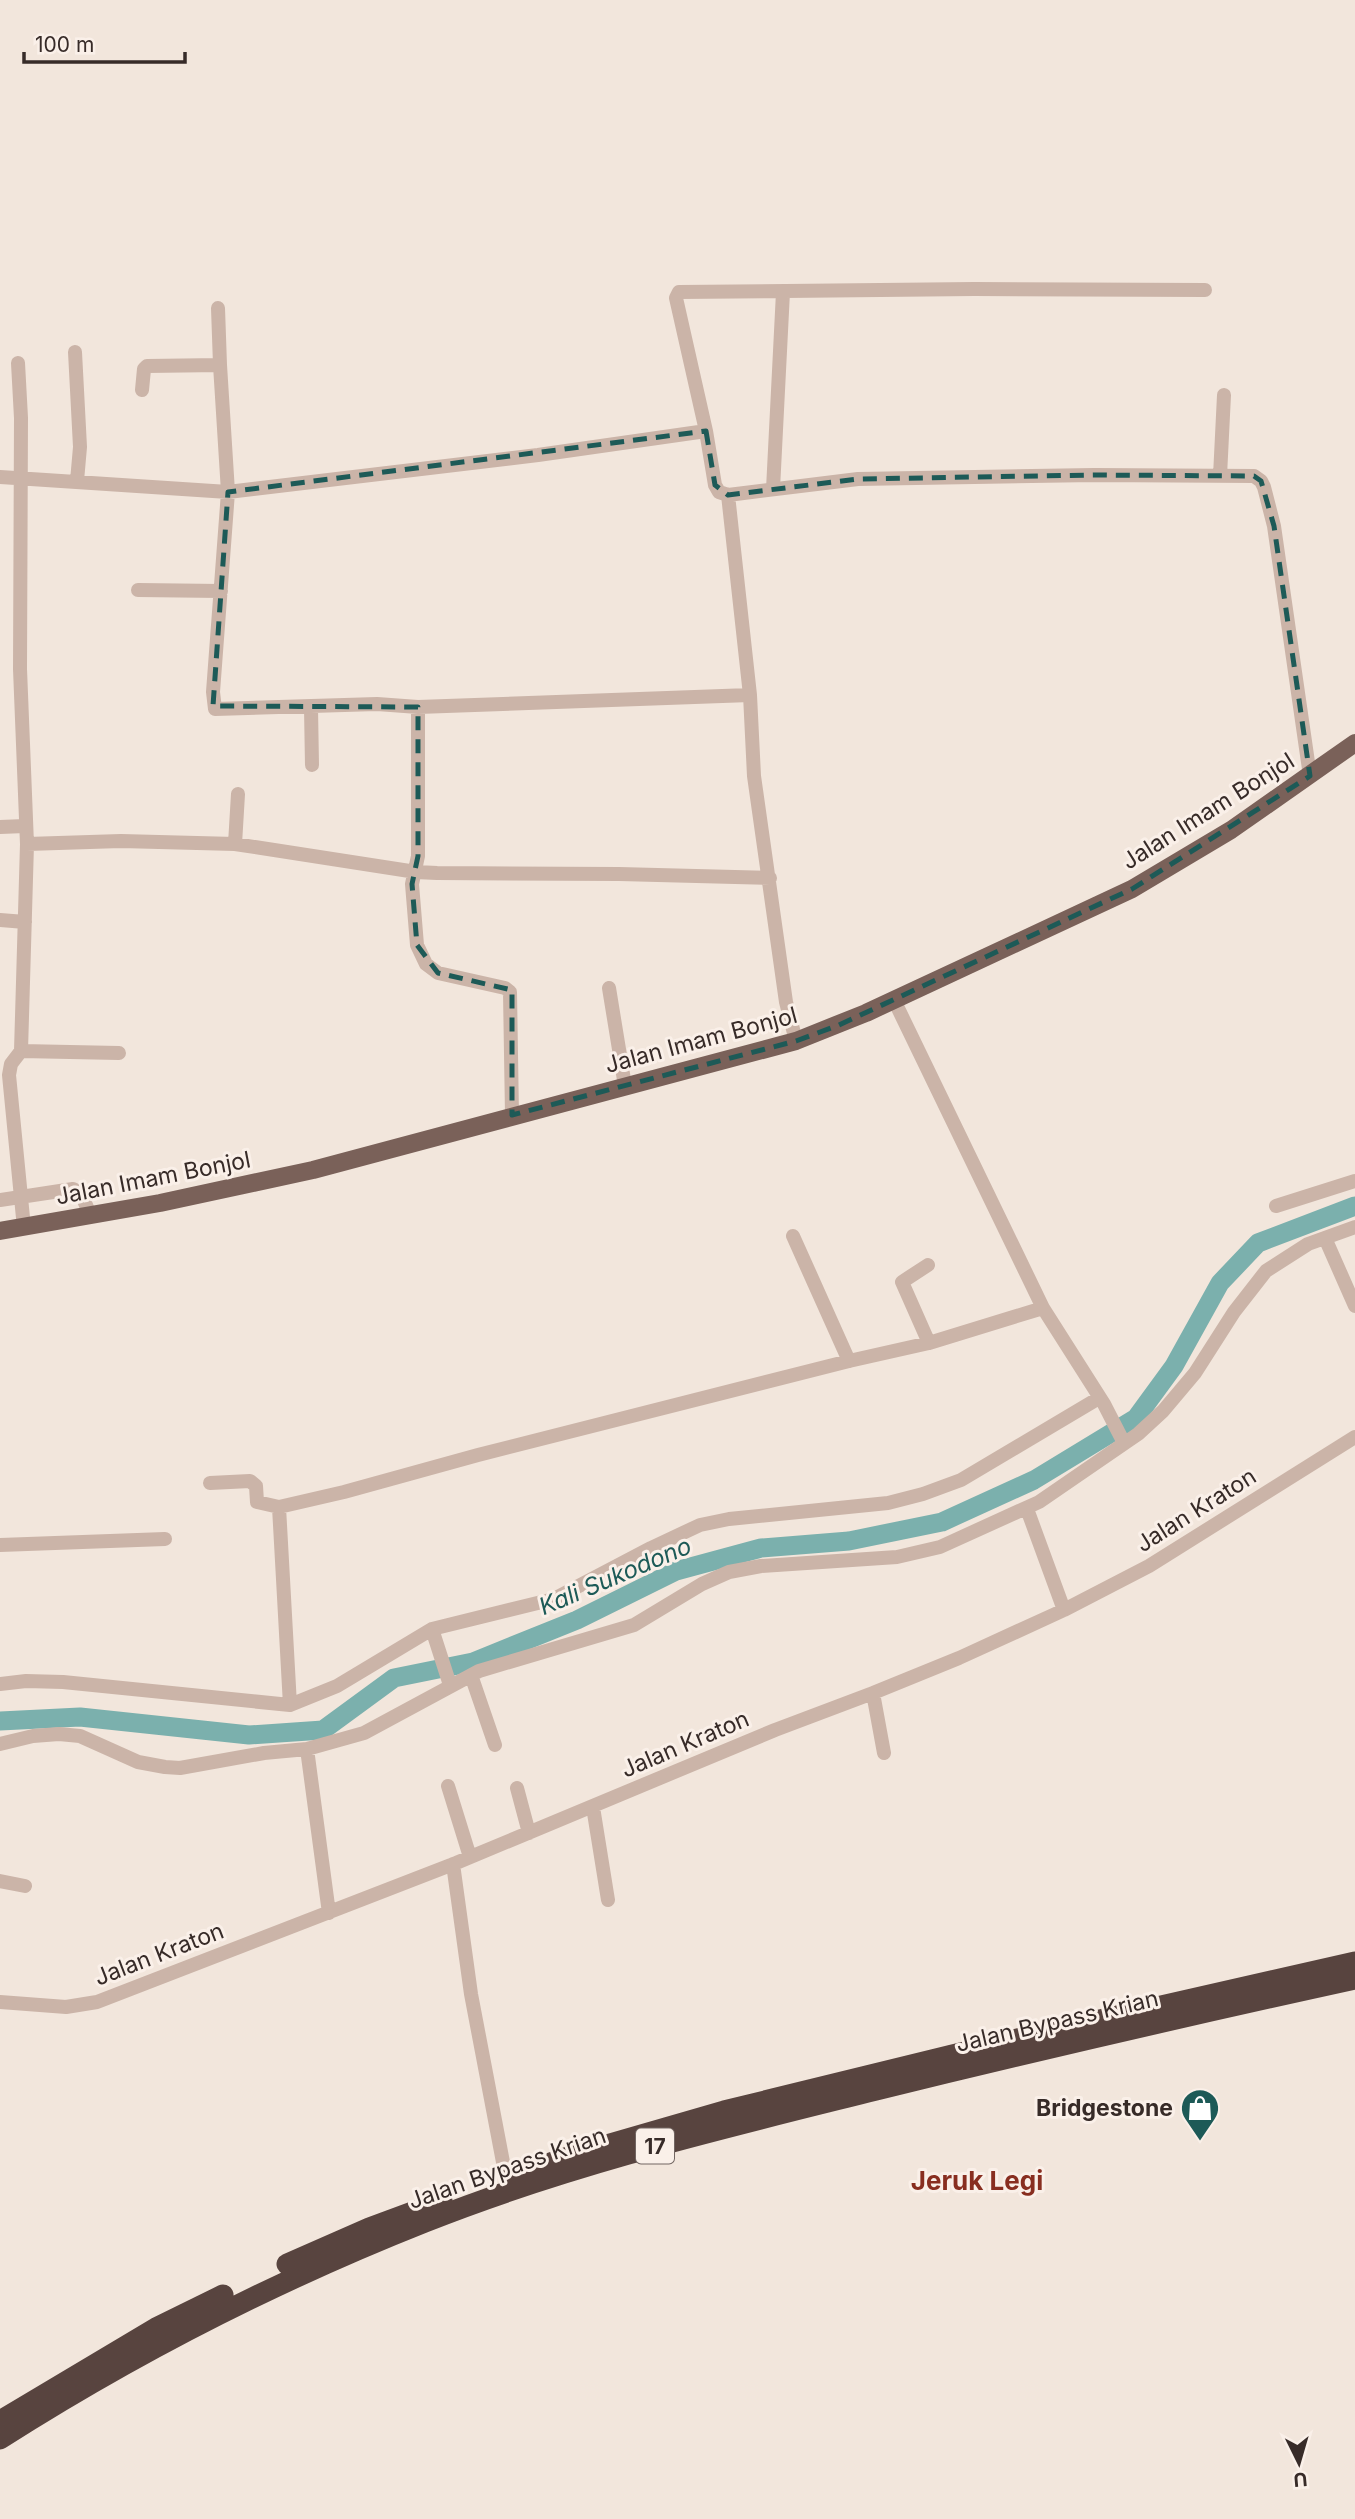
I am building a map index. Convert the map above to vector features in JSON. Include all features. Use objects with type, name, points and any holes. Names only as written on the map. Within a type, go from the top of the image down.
[{"type":"highway","name":"Jalan Bypass Krian","points":[[0,2421],[156,2328],[274,2270],[380,2223],[506,2178],[589,2150],[724,2111],[1034,2035],[1355,1962]]},
{"type":"highway","name":"Jalan Bypass Krian","points":[[0,2439],[47,2409],[232,2306],[424,2223],[517,2189],[636,2151],[743,2123],[1355,1979]]},
{"type":"main road","name":"Jalan Imam Bonjol","points":[[0,1231],[313,1170],[796,1041],[894,1000],[1132,889],[1195,853],[1355,743]]},
{"type":"street","points":[[1205,290],[689,291],[677,294],[715,485],[719,492],[728,495],[858,480],[1094,475],[1254,476],[1261,481],[1274,526],[1310,776]]},
{"type":"street","points":[[773,489],[783,292]]},
{"type":"street","points":[[218,309],[228,492],[212,692],[215,709],[377,704],[418,706],[750,695]]},
{"type":"street","points":[[75,352],[80,447],[77,481]]},
{"type":"street","points":[[18,363],[20,669],[27,844],[21,1051],[11,1064],[9,1076],[24,1228]]},
{"type":"street","points":[[142,390],[147,366],[220,365]]},
{"type":"street","points":[[1220,476],[1224,395]]},
{"type":"street","points":[[0,477],[228,492],[538,455],[706,431]]},
{"type":"street","points":[[728,495],[750,695],[754,776],[786,1002],[796,1041]]},
{"type":"street","points":[[138,590],[221,591]]},
{"type":"street","points":[[418,706],[416,872],[412,882],[417,945],[426,964],[443,975],[505,988],[510,992],[512,1115]]},
{"type":"street","points":[[311,708],[312,765]]},
{"type":"street","points":[[235,844],[238,794]]},
{"type":"street","points":[[0,827],[25,826]]},
{"type":"street","points":[[27,844],[121,841],[235,844],[416,872],[770,878]]},
{"type":"street","points":[[0,920],[25,922]]},
{"type":"street","points":[[609,988],[625,1086]]},
{"type":"street","points":[[894,1000],[1044,1308],[1102,1401],[1122,1439]]},
{"type":"street","points":[[21,1051],[119,1053]]},
{"type":"street","points":[[1276,1206],[1355,1181]]},
{"type":"street","points":[[0,1200],[73,1189],[81,1193],[90,1215]]},
{"type":"street","points":[[0,1744],[33,1736],[80,1736],[138,1762],[172,1768],[307,1749],[364,1733],[449,1681],[634,1625],[702,1584],[729,1572],[761,1566],[888,1558],[929,1551],[1027,1509],[1122,1439],[1156,1418],[1208,1355],[1234,1312],[1266,1271],[1291,1253],[1355,1227]]},
{"type":"street","points":[[793,1236],[849,1361]]},
{"type":"street","points":[[1325,1238],[1355,1306]]},
{"type":"street","points":[[928,1265],[902,1282],[929,1343]]},
{"type":"street","points":[[210,1483],[250,1481],[256,1486],[257,1502],[279,1507],[849,1361],[929,1343],[1044,1308]]},
{"type":"street","points":[[0,1684],[26,1681],[63,1682],[290,1705],[337,1686],[434,1634],[554,1599],[650,1548],[708,1523],[729,1518],[888,1503],[923,1494],[973,1475],[1102,1401]]},
{"type":"street","name":"Jalan Kraton","points":[[0,2002],[66,2007],[89,2004],[453,1864],[775,1730],[873,1693],[1064,1610],[1180,1548],[1355,1437]]},
{"type":"street","points":[[279,1507],[290,1705]]},
{"type":"street","points":[[1027,1509],[1064,1610]]},
{"type":"street","points":[[0,1545],[165,1539]]},
{"type":"street","points":[[434,1634],[449,1681]]},
{"type":"street","points":[[471,1675],[495,1745]]},
{"type":"street","points":[[873,1693],[884,1753]]},
{"type":"street","points":[[307,1749],[329,1913]]},
{"type":"street","points":[[448,1786],[470,1857]]},
{"type":"street","points":[[517,1788],[528,1833]]},
{"type":"street","points":[[593,1807],[608,1900]]},
{"type":"street","points":[[453,1864],[471,1994],[506,2178]]},
{"type":"street","points":[[0,1881],[25,1886]]},
{"type":"highlighted area","points":[[706,431],[715,485],[728,495],[858,479],[1094,475],[1254,476],[1261,481],[1274,526],[1310,776],[1132,889],[839,1025],[796,1041],[512,1115],[512,990],[438,973],[417,945],[412,884],[418,856],[418,707],[213,706],[228,492]]},
{"type":"waterway","name":"Kali Sukodono","points":[[0,1721],[80,1717],[249,1735],[323,1730],[394,1678],[473,1662],[577,1620],[676,1571],[761,1548],[849,1541],[942,1522],[1034,1480],[1136,1418],[1174,1366],[1220,1283],[1258,1243],[1355,1206]]},
{"type":"place","name":"Bridgestone","points":[[1200,2142]]},
{"type":"district","name":"Jeruk Legi","points":[[977,2180]]}]
